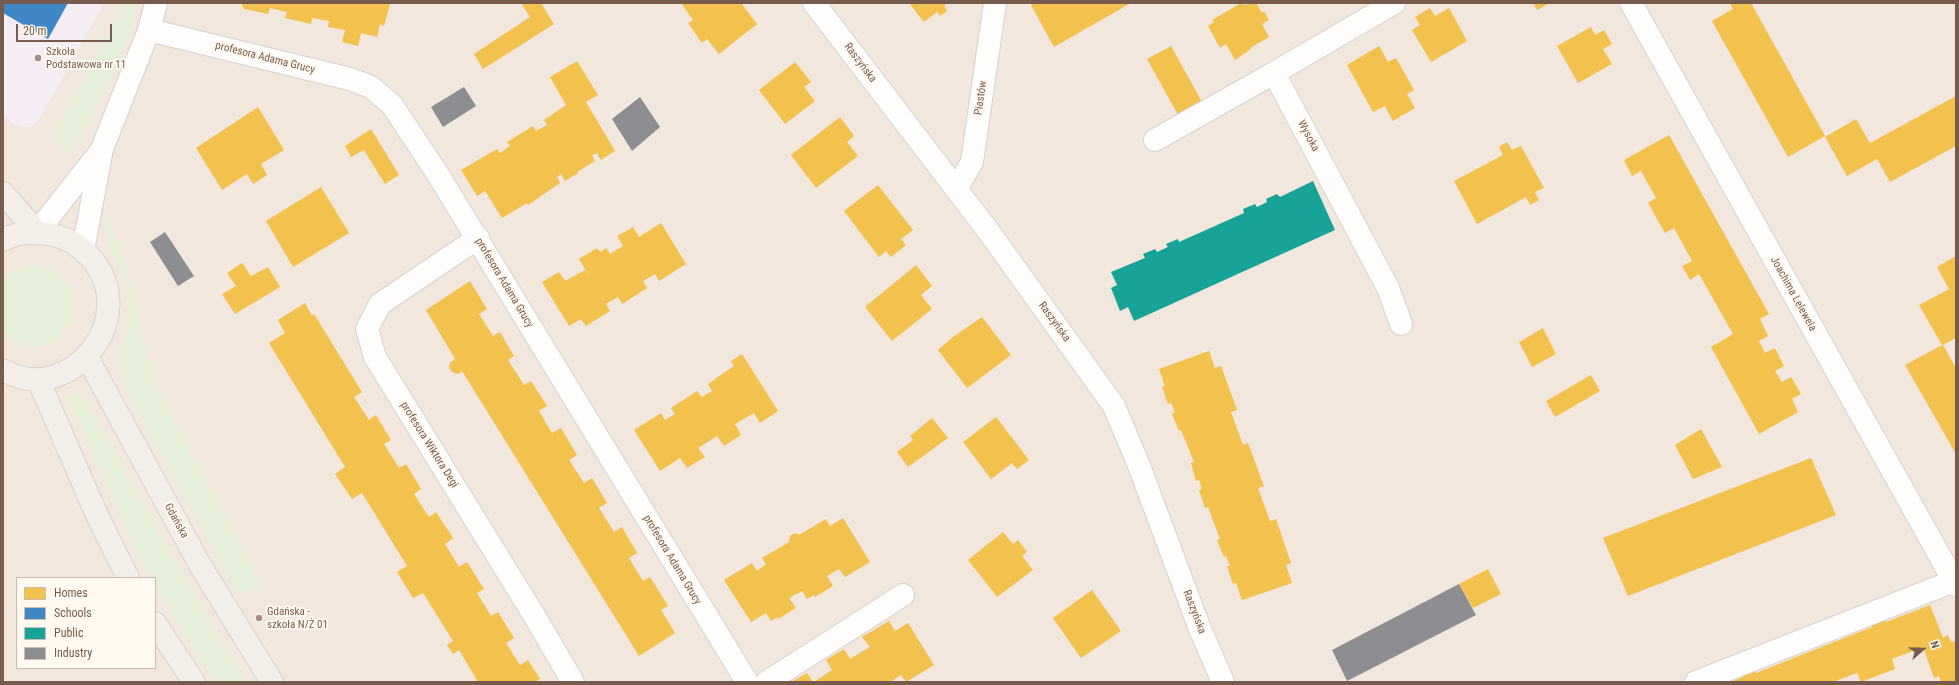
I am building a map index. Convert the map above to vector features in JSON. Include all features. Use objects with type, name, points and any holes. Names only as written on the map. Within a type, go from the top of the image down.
[{"type":"main road","points":[[3,193],[37,232]]},
{"type":"main road","points":[[3,240],[22,234],[37,232],[61,237],[83,250],[99,268],[108,290],[108,314],[102,338],[88,357],[73,368],[56,376],[38,378],[22,377],[3,370]]},
{"type":"main road","name":"Gdańska","points":[[88,357],[200,566],[272,682]]},
{"type":"main road","points":[[38,378],[96,513],[128,577]]},
{"type":"main road","points":[[156,625],[194,682]]},
{"type":"street","points":[[83,250],[102,149],[149,30],[156,3]]},
{"type":"street","name":"Raszyńska","points":[[814,3],[956,189],[1114,406],[1138,463],[1200,629],[1223,682]]},
{"type":"street","name":"Piastów","points":[[956,189],[972,162],[995,3]]},
{"type":"street","points":[[1155,140],[1394,3]]},
{"type":"street","name":"Joachima Lelewela","points":[[1631,3],[1955,583]]},
{"type":"street","name":"profesora Adama Grucy","points":[[149,30],[350,79],[371,87],[392,105],[478,238],[747,682]]},
{"type":"street","name":"Wysoka","points":[[1274,73],[1388,288],[1401,324]]},
{"type":"street","points":[[37,232],[102,149]]},
{"type":"street","name":"profesora Wiktora Degi","points":[[478,238],[380,304],[367,329],[375,357],[532,612],[573,682]]},
{"type":"street","points":[[1696,682],[1955,583]]},
{"type":"street","points":[[767,682],[903,595]]},
{"type":"shaded area","points":[[3,3],[1956,3],[1956,682],[3,682]]},
{"type":"shaded area","name":"Szkoła Podstawowa nr 11","points":[[3,3],[104,3],[39,120],[32,127],[22,127],[13,124],[3,113]]},
{"type":"green space","points":[[124,3],[138,3],[131,31],[109,83],[83,131],[68,153],[59,142],[58,127]]},
{"type":"green space","points":[[106,210],[129,279],[152,379],[258,579],[258,587],[250,592],[245,593],[236,591],[130,396],[124,377],[123,367],[123,349],[129,312],[128,294],[125,282],[106,234]]},
{"type":"green space","points":[[40,266],[62,278],[72,293],[73,310],[67,326],[55,339],[39,346],[21,343],[3,330],[3,282],[10,275],[19,270]]},
{"type":"green space","points":[[81,393],[219,641],[247,682],[216,682],[199,658],[156,587],[156,577],[150,577],[149,575],[117,509],[68,398]]},
{"type":"building: Homes","points":[[241,3],[390,4],[384,26],[380,24],[377,37],[361,33],[358,46],[342,42],[345,30],[328,27],[329,21],[312,18],[311,24],[285,18],[287,12],[270,8],[268,14],[244,9]]},
{"type":"building: Homes","points":[[521,3],[541,3],[554,24],[483,69],[474,54],[530,17]]},
{"type":"building: Homes","points":[[681,3],[741,3],[757,24],[719,54],[707,39],[702,43],[688,23],[693,20]]},
{"type":"building: Homes","points":[[909,3],[948,3],[944,6],[947,11],[940,16],[937,12],[924,22]]},
{"type":"building: Homes","points":[[1033,3],[1131,3],[1054,47],[1031,5]]},
{"type":"building: Homes","points":[[1241,3],[1244,5],[1256,3],[1262,13],[1264,11],[1269,20],[1262,24],[1269,37],[1250,48],[1251,49],[1235,60],[1226,44],[1220,48],[1208,26],[1214,22],[1212,20]]},
{"type":"building: Homes","points":[[1533,3],[1550,3],[1537,10]]},
{"type":"building: Homes","points":[[1730,3],[1751,3],[1825,136],[1788,157],[1712,21],[1733,9]]},
{"type":"building: Homes","points":[[1430,8],[1435,16],[1449,8],[1467,41],[1431,62],[1412,30],[1420,25],[1415,17]]},
{"type":"building: Homes","points":[[1591,27],[1595,35],[1604,30],[1612,44],[1603,49],[1612,64],[1578,83],[1557,46]]},
{"type":"building: Homes","points":[[1171,46],[1202,102],[1178,115],[1147,59]]},
{"type":"building: Homes","points":[[1379,46],[1388,62],[1396,58],[1414,90],[1407,94],[1415,108],[1393,121],[1385,106],[1373,112],[1347,65]]},
{"type":"building: Homes","points":[[577,61],[598,95],[586,102],[615,151],[601,160],[597,153],[592,155],[595,161],[577,172],[578,173],[565,181],[561,174],[557,177],[560,183],[528,205],[527,203],[502,218],[485,191],[477,196],[461,170],[497,149],[500,153],[510,146],[507,142],[533,126],[536,131],[547,125],[544,120],[566,105],[550,77]]},
{"type":"building: Homes","points":[[795,62],[811,82],[804,87],[815,101],[785,124],[759,90]]},
{"type":"building: Homes","points":[[1956,96],[1956,146],[1890,182],[1877,159],[1847,176],[1825,137],[1856,119],[1870,143]]},
{"type":"building: Homes","points":[[258,107],[284,150],[261,164],[267,175],[253,184],[247,174],[222,190],[196,148]]},
{"type":"building: Homes","points":[[840,117],[854,136],[847,142],[858,156],[816,188],[791,155]]},
{"type":"building: Homes","points":[[371,129],[399,175],[385,184],[364,150],[351,157],[345,146]]},
{"type":"building: Homes","points":[[1669,135],[1769,314],[1760,319],[1768,336],[1759,341],[1765,353],[1775,348],[1784,366],[1775,371],[1782,382],[1791,377],[1801,394],[1792,399],[1798,412],[1759,434],[1711,347],[1733,334],[1699,274],[1690,280],[1682,266],[1692,261],[1674,228],[1665,233],[1648,203],[1656,198],[1641,171],[1632,176],[1624,160]]},
{"type":"building: Homes","points":[[1507,142],[1512,150],[1521,146],[1544,188],[1535,192],[1539,200],[1530,205],[1526,197],[1477,224],[1454,181],[1503,155],[1499,147]]},
{"type":"building: Homes","points":[[878,185],[913,230],[901,239],[906,245],[891,257],[886,251],[879,257],[844,211]]},
{"type":"building: Homes","points":[[321,187],[349,233],[293,267],[266,221]]},
{"type":"building: Homes","points":[[661,223],[686,264],[659,281],[655,274],[643,281],[647,288],[622,304],[618,297],[606,304],[610,311],[586,326],[581,319],[569,326],[542,282],[559,272],[565,281],[585,270],[589,276],[579,259],[597,248],[600,252],[606,248],[610,254],[623,246],[617,236],[633,227],[639,237]]},
{"type":"building: Homes","points":[[1956,256],[1956,338],[1943,345],[1956,368],[1956,454],[1905,365],[1942,345],[1919,305],[1949,289],[1937,267]]},
{"type":"building: Homes","points":[[242,263],[251,276],[268,267],[280,287],[235,314],[222,294],[236,286],[227,273]]},
{"type":"building: Homes","points":[[916,265],[932,286],[921,295],[932,309],[892,341],[865,307]]},
{"type":"building: Homes","points":[[470,281],[487,309],[479,314],[493,336],[500,332],[514,356],[508,360],[524,385],[531,381],[547,406],[539,411],[552,433],[561,428],[577,455],[569,460],[584,483],[592,478],[607,503],[599,508],[614,532],[622,527],[637,553],[629,558],[643,581],[650,577],[668,606],[661,610],[675,633],[639,656],[462,371],[458,374],[452,372],[449,367],[450,363],[455,359],[426,310]]},
{"type":"building: Homes","points":[[305,303],[312,316],[314,314],[362,392],[354,397],[369,420],[376,415],[391,440],[384,444],[399,468],[406,464],[421,489],[414,494],[429,517],[436,512],[453,538],[445,544],[459,567],[467,562],[484,589],[477,593],[491,616],[498,612],[514,638],[506,643],[520,665],[528,660],[540,679],[535,682],[478,682],[459,650],[453,654],[447,645],[453,641],[423,593],[413,598],[397,572],[407,566],[362,493],[352,499],[335,474],[345,467],[269,343],[285,333],[278,320]]},
{"type":"building: Homes","points":[[982,317],[1011,355],[967,388],[938,350],[953,337]]},
{"type":"building: Homes","points":[[1543,328],[1556,354],[1532,367],[1519,342]]},
{"type":"building: Homes","points":[[1209,351],[1215,368],[1221,366],[1237,410],[1231,412],[1243,445],[1248,443],[1264,486],[1258,488],[1270,521],[1276,519],[1291,563],[1286,565],[1292,583],[1242,600],[1236,583],[1233,584],[1227,566],[1230,566],[1226,556],[1224,557],[1217,540],[1220,539],[1208,507],[1205,508],[1199,490],[1202,489],[1199,480],[1196,481],[1191,463],[1194,462],[1181,430],[1179,431],[1172,414],[1175,412],[1171,403],[1168,404],[1162,387],[1165,386],[1159,369]]},
{"type":"building: Homes","points":[[742,354],[778,411],[760,423],[754,413],[735,424],[741,435],[724,446],[717,436],[698,448],[705,457],[687,468],[680,458],[660,471],[634,430],[661,413],[665,420],[675,414],[671,408],[697,391],[702,397],[712,391],[708,384],[734,366],[731,361]]},
{"type":"building: Homes","points":[[1591,375],[1600,391],[1555,417],[1546,401]]},
{"type":"building: Homes","points":[[996,417],[1029,460],[1017,469],[1012,463],[991,479],[963,442]]},
{"type":"building: Homes","points":[[932,418],[948,438],[908,467],[897,452],[913,440],[910,436]]},
{"type":"building: Homes","points":[[1701,429],[1722,467],[1693,479],[1675,445]]},
{"type":"building: Homes","points":[[1811,458],[1836,515],[1628,596],[1603,538]]},
{"type":"building: Homes","points":[[843,518],[870,562],[845,577],[839,569],[827,576],[833,586],[815,597],[814,595],[807,599],[802,591],[789,598],[796,608],[778,619],[778,617],[771,621],[766,613],[751,622],[724,580],[752,563],[757,571],[766,564],[762,558],[789,542],[790,536],[795,533],[799,535],[826,519],[830,526]]},
{"type":"building: Homes","points":[[1003,532],[1013,544],[1018,540],[1027,552],[1022,556],[1033,570],[997,597],[968,560]]},
{"type":"building: Homes","points":[[1488,569],[1501,594],[1473,608],[1459,584]]},
{"type":"building: Homes","points":[[1092,590],[1121,631],[1081,658],[1053,618]]},
{"type":"building: Homes","points":[[1930,605],[1943,638],[1948,635],[1951,642],[1956,641],[1956,682],[1941,682],[1939,676],[1934,678],[1923,647],[1892,659],[1895,669],[1861,682],[1857,673],[1833,682],[1731,682],[1743,677],[1743,673],[1752,668],[1756,673],[1872,627],[1872,624],[1883,619],[1886,622]]},
{"type":"building: Homes","points":[[889,621],[895,631],[908,623],[934,665],[906,682],[901,675],[892,681],[893,682],[814,682],[832,670],[826,660],[844,649],[850,659],[870,647],[862,637]]},
{"type":"building: Homes","points":[[807,673],[813,682],[791,682]]},
{"type":"building: Schools","name":"Szkoła Podstawowa nr 11","points":[[3,3],[68,3],[48,39],[3,13]]},
{"type":"building: Public","points":[[1313,181],[1335,230],[1134,321],[1128,307],[1120,311],[1111,288],[1117,285],[1111,272],[1145,258],[1143,254],[1155,249],[1157,252],[1168,247],[1166,244],[1178,239],[1179,242],[1244,213],[1243,209],[1255,204],[1257,207],[1267,202],[1266,199],[1277,194],[1280,197]]},
{"type":"building: Industry","points":[[464,87],[476,106],[443,127],[431,107]]},
{"type":"building: Industry","points":[[640,97],[660,127],[632,151],[612,119]]},
{"type":"building: Industry","points":[[165,232],[194,276],[178,286],[150,242]]},
{"type":"building: Industry","points":[[1459,584],[1476,615],[1347,681],[1332,650]]},
{"type":"place","name":"Szkoła Podstawowa nr 11","points":[[38,58]]},
{"type":"place","name":"Gdańska - szkoła N/Ż 01","points":[[259,618]]}]
